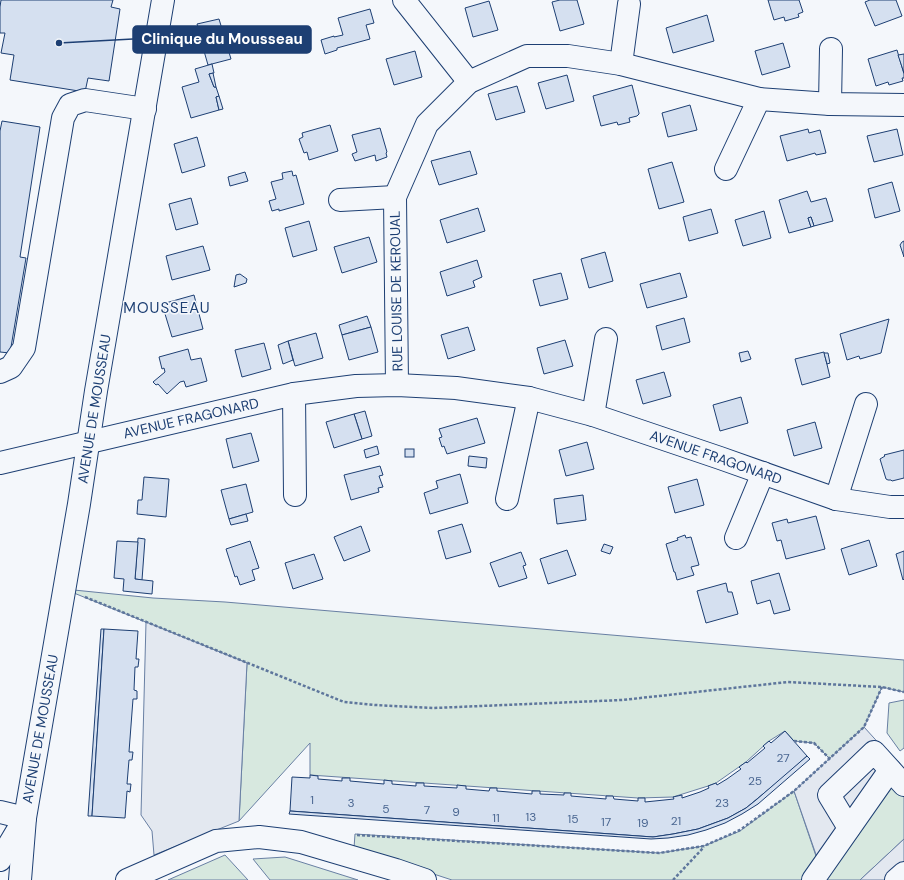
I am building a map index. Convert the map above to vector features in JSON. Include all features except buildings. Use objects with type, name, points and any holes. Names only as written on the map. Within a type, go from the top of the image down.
[{"type":"street","name":"AVENUE DE MOUSSEAU","points":[[20,880],[25,818],[163,0]]},
{"type":"street","points":[[404,0],[469,82]]},
{"type":"street","points":[[622,64],[629,4]]},
{"type":"street","points":[[830,104],[831,49]]},
{"type":"street","name":"RUE LOUISE DE KEROUAL","points":[[397,385],[396,197],[427,124],[469,82],[527,56],[568,56],[622,64],[759,99],[830,104],[904,105]]},
{"type":"street","points":[[726,169],[759,99]]},
{"type":"street","points":[[0,372],[12,367],[24,348],[63,118],[70,104],[85,100],[145,109]]},
{"type":"street","name":"RUE LOUISE DE KEROUAL","points":[[340,200],[396,197]]},
{"type":"street","points":[[593,415],[606,339]]},
{"type":"street","name":"AVENUE FRAGONARD","points":[[0,463],[294,394],[356,386],[397,385],[456,388],[529,398],[593,415],[836,499],[904,508]]},
{"type":"street","points":[[294,394],[295,495]]},
{"type":"street","points":[[507,499],[529,398]]},
{"type":"street","points":[[836,499],[866,404]]},
{"type":"street","points":[[736,538],[763,473]]},
{"type":"street","points":[[813,880],[849,828],[897,777],[874,752],[829,795],[849,828]]},
{"type":"street","points":[[0,812],[25,818]]},
{"type":"street","name":"AVENUE DE MOUSSEAU","points":[[0,860],[25,818]]},
{"type":"street","points":[[127,880],[216,841],[259,837],[301,842],[425,880]]},
{"type":"street","points":[[896,880],[904,873]]},
{"type":"path","points":[[64,589],[344,702],[434,708],[622,700],[788,682],[882,687],[904,692]]},
{"type":"path","points":[[354,834],[659,853],[704,846],[740,830],[794,791],[830,759],[864,727],[882,687]]},
{"type":"path","points":[[794,741],[814,743],[830,759]]},
{"type":"path","points":[[673,880],[704,846]]},
{"type":"shaded area","points":[[64,589],[153,598],[225,602],[904,660],[904,692],[882,687],[864,727],[830,759],[814,743],[794,741],[785,731],[769,741],[746,762],[716,783],[673,797],[638,798],[310,775],[310,743],[239,821],[247,663]]},
{"type":"shaded area","points":[[146,622],[247,663],[239,821],[154,855],[152,831],[141,815]]},
{"type":"shaded area","points":[[904,700],[904,748],[900,751],[887,733],[889,703]]},
{"type":"shaded area","points":[[864,727],[904,771],[891,770],[821,869],[794,791]]},
{"type":"shaded area","points":[[890,770],[904,785],[904,839],[860,880],[452,880],[354,848],[355,834],[659,853],[704,846],[740,831],[794,791],[820,868]]},
{"type":"shaded area","points":[[904,839],[904,880],[860,880]]},
{"type":"shaded area","points":[[225,855],[248,880],[168,880]]},
{"type":"shaded area","points":[[285,857],[358,880],[270,880],[253,859]]},
{"type":"place","name":"Clinique du Mousseau","points":[[59,43]]},
{"type":"district","name":"MOUSSEAU","points":[[167,308]]}]
